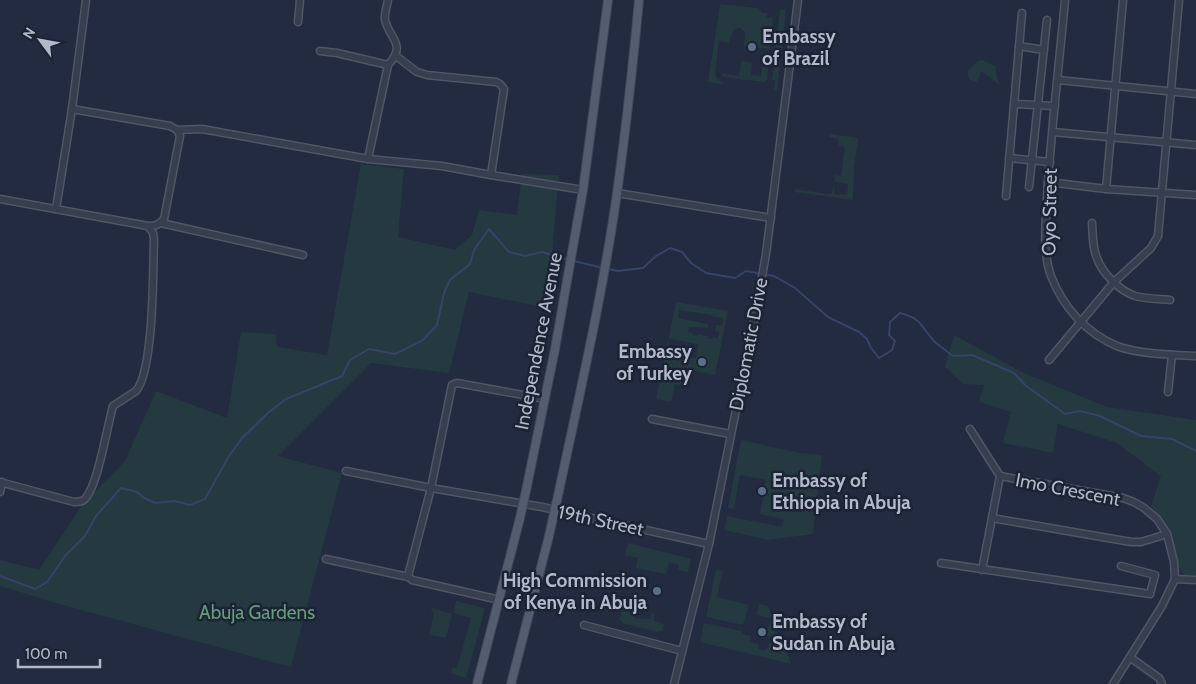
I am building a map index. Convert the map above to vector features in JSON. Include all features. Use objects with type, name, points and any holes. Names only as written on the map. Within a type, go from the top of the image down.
[{"type":"main road","name":"Independence Avenue","points":[[477,684],[520,518],[545,399],[583,190],[608,0]]},
{"type":"main road","points":[[511,684],[560,491],[599,295],[617,193],[634,61],[639,0]]},
{"type":"street","points":[[56,209],[72,109],[86,0]]},
{"type":"street","points":[[298,22],[300,0]]},
{"type":"street","points":[[368,159],[388,64],[396,56],[397,45],[385,20],[388,0]]},
{"type":"street","points":[[793,0],[798,0]]},
{"type":"street","name":"Diplomatic Drive","points":[[674,684],[709,544],[755,316],[771,218],[798,0]]},
{"type":"street","name":"Oyo Street","points":[[1065,0],[1048,182],[1045,237],[1047,262],[1051,276],[1069,309],[1080,322],[1092,332],[1119,347],[1172,355],[1196,356]]},
{"type":"street","points":[[1106,188],[1123,0]]},
{"type":"street","points":[[1049,360],[1114,282],[1154,243],[1158,236],[1179,0]]},
{"type":"street","points":[[1006,196],[1022,13]]},
{"type":"street","points":[[1030,187],[1047,20]]},
{"type":"street","points":[[1019,46],[1044,50]]},
{"type":"street","points":[[320,51],[388,64]]},
{"type":"street","points":[[396,56],[417,72],[427,75],[496,82],[503,86],[491,175]]},
{"type":"street","points":[[1058,80],[1172,90],[1196,94]]},
{"type":"street","points":[[1014,104],[1056,106]]},
{"type":"street","points":[[72,109],[170,126],[177,130],[202,129],[368,159],[442,166],[583,190]]},
{"type":"street","points":[[0,199],[148,226],[157,226],[164,219],[180,136],[177,130]]},
{"type":"street","points":[[1053,132],[1196,146]]},
{"type":"street","points":[[1009,158],[1050,162]]},
{"type":"street","points":[[1048,182],[1196,195]]},
{"type":"street","points":[[617,193],[771,218]]},
{"type":"street","points":[[161,223],[303,255]]},
{"type":"street","points":[[1092,224],[1097,260],[1114,282],[1136,296],[1170,300]]},
{"type":"street","points":[[0,492],[1,482],[74,502],[83,501],[86,498],[95,476],[113,406],[136,391],[144,372],[149,342],[153,286],[154,239],[148,226]]},
{"type":"street","points":[[1168,392],[1172,355]]},
{"type":"street","points":[[408,577],[431,488],[452,386],[457,383],[545,399]]},
{"type":"street","points":[[652,418],[730,434]]},
{"type":"street","points":[[970,429],[1000,476],[982,570]]},
{"type":"street","name":"19th Street","points":[[346,471],[492,499],[542,506],[709,544]]},
{"type":"street","name":"Imo Crescent","points":[[1000,476],[1123,498],[1134,502],[1151,513],[1167,534],[1174,562],[1175,579]]},
{"type":"street","points":[[992,518],[1130,542],[1141,542],[1167,534]]},
{"type":"street","points":[[326,559],[500,600]]},
{"type":"street","points":[[941,563],[1150,594],[1154,574],[1121,566]]},
{"type":"street","points":[[1114,684],[1162,606],[1175,579],[1196,580]]},
{"type":"street","points":[[584,625],[682,651]]},
{"type":"street","points":[[1131,658],[1159,678],[1162,684]]},
{"type":"green space","points":[[720,4],[758,8],[763,13],[767,13],[766,17],[773,18],[770,49],[744,46],[745,32],[740,28],[733,30],[729,43],[719,41],[715,74],[724,84],[708,82]]},
{"type":"green space","points":[[780,10],[786,10],[777,91],[774,90],[775,80],[772,80]]},
{"type":"green space","points":[[763,60],[769,61],[767,80],[765,82],[723,77],[721,73],[739,76],[741,61],[752,63],[751,75],[761,76]]},
{"type":"green space","points":[[982,60],[995,66],[999,85],[982,71],[977,82],[970,80],[968,70],[978,61]]},
{"type":"green space","points":[[830,134],[858,138],[854,167],[853,200],[794,192],[795,189],[828,194],[832,193],[833,188],[835,188],[834,194],[847,195],[848,184],[834,183],[835,175],[841,176],[845,147],[839,146],[838,139],[829,137]]},
{"type":"green space","name":"Abuja Gardens","points":[[361,164],[404,169],[398,237],[455,250],[472,235],[479,210],[517,215],[522,174],[559,175],[547,308],[469,292],[449,373],[371,363],[278,456],[342,473],[291,667],[0,586],[0,560],[39,570],[83,504],[125,461],[156,391],[227,418],[241,332],[276,334],[277,347],[327,355]]},
{"type":"green space","points":[[676,302],[728,311],[715,375],[689,370],[685,386],[675,384],[671,402],[656,399]],"holes":[[[679,310],[723,318],[722,325],[716,325],[715,331],[719,332],[718,338],[713,337],[712,339],[707,338],[708,336],[692,335],[693,333],[688,332],[689,327],[708,328],[708,324],[678,318]],[[669,339],[698,344],[696,358],[667,353]]]},
{"type":"green space","points":[[954,335],[1024,373],[1107,407],[1196,420],[1196,575],[1184,575],[1179,567],[1169,529],[1151,506],[1161,476],[1117,443],[1058,424],[1053,453],[1003,443],[1011,412],[979,402],[984,385],[963,384],[945,367]]},
{"type":"green space","points":[[741,440],[800,453],[822,455],[813,534],[768,540],[724,530],[727,516],[782,527],[784,519],[760,514],[766,480],[740,475],[734,509],[728,508]]},
{"type":"green space","points":[[628,543],[691,559],[688,572],[678,570],[679,565],[669,563],[666,574],[636,568],[638,558],[625,555]]},
{"type":"green space","points":[[716,570],[723,571],[717,597],[749,605],[743,625],[706,617]]},
{"type":"green space","points":[[628,596],[627,610],[631,611],[630,615],[635,618],[650,619],[652,612],[654,613],[654,620],[664,624],[662,631],[658,632],[622,623],[619,620]]},
{"type":"green space","points":[[456,601],[485,608],[466,678],[451,673],[452,668],[457,668],[471,618],[454,613]]},
{"type":"green space","points":[[759,604],[768,606],[779,637],[777,639],[766,635],[771,618],[756,615]]},
{"type":"green space","points":[[432,608],[452,614],[446,638],[429,635],[434,613],[431,611]]},
{"type":"green space","points":[[704,623],[742,631],[742,634],[751,636],[750,642],[758,644],[758,649],[763,651],[768,648],[769,643],[786,647],[791,664],[700,642]]},
{"type":"waterway","points":[[0,576],[35,589],[47,582],[65,556],[85,536],[96,516],[121,488],[137,492],[155,503],[175,501],[190,505],[205,499],[229,456],[242,438],[286,399],[342,376],[350,360],[369,349],[395,354],[423,340],[437,325],[444,293],[450,280],[470,264],[474,250],[489,229],[509,252],[525,256],[542,252],[569,260]]},
{"type":"waterway","points":[[608,269],[618,271],[643,268],[656,256],[670,248],[682,252],[691,263],[706,273],[735,278],[746,271],[774,276],[795,288],[828,317],[859,332],[867,339],[879,358],[892,350],[895,341],[889,335],[890,322],[900,313],[907,315],[917,321],[934,341],[953,356],[972,355],[1014,373],[1025,385],[1065,414],[1080,411],[1100,416],[1141,436],[1172,439],[1196,451]]},
{"type":"waterway","points":[[574,261],[603,268]]},
{"type":"place","name":"Embassy of Brazil","points":[[752,47]]},
{"type":"place","name":"Embassy of Turkey","points":[[702,362]]},
{"type":"place","name":"Embassy of Ethiopia in Abuja","points":[[762,491]]},
{"type":"place","name":"High Commission of Kenya in Abuja","points":[[657,591]]},
{"type":"place","name":"Embassy of Sudan in Abuja","points":[[762,632]]}]
